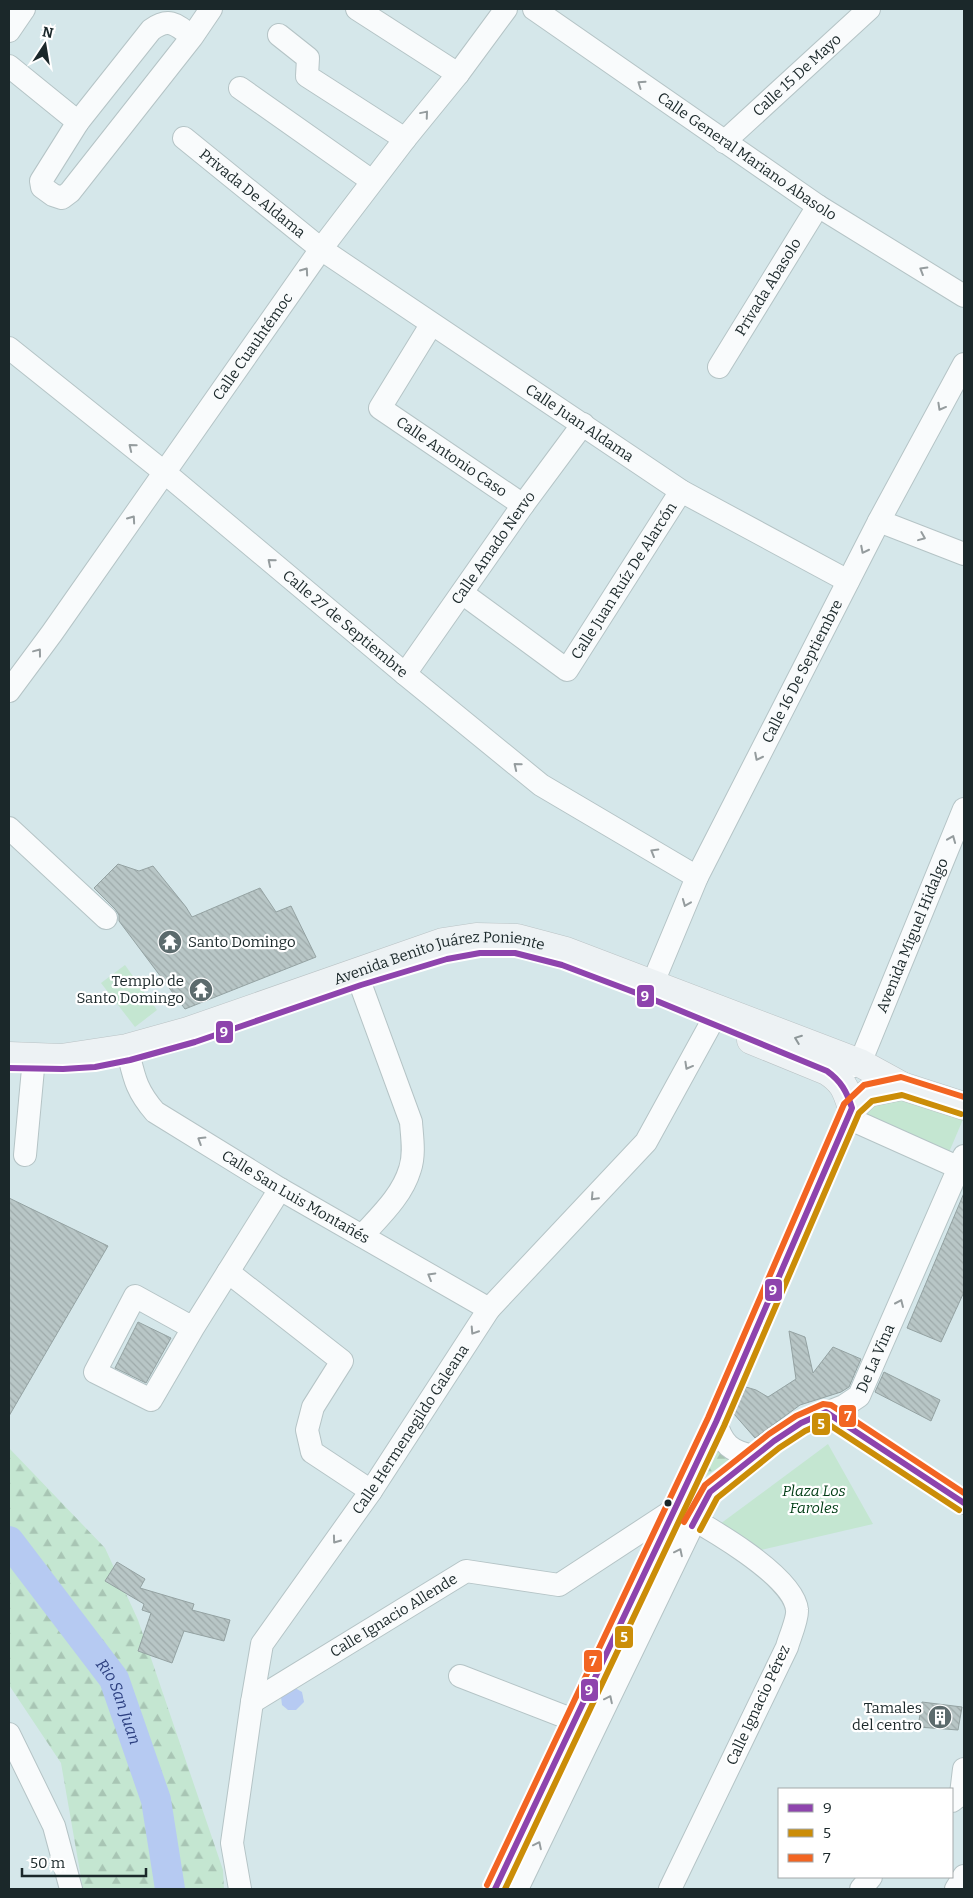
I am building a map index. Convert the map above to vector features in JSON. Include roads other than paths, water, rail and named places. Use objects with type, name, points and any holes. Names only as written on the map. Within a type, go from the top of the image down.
[{"type":"main road","name":"Avenida Benito Juárez Poniente","points":[[21,1063],[68,1057],[128,1054],[188,1031],[358,979],[443,942],[476,937],[517,938],[566,951],[650,990],[715,1016],[860,1062],[902,1086],[964,1106]]},
{"type":"main road","name":"Avenida Benito Juárez Poniente","points":[[715,1016],[791,1057],[827,1071],[837,1077],[844,1085],[850,1113]]},
{"type":"main road","points":[[850,1113],[868,1093],[902,1086]]},
{"type":"street","points":[[9,31],[24,9]]},
{"type":"street","points":[[192,37],[178,26],[169,22],[160,23],[151,30],[78,122],[41,181],[42,187],[53,196],[62,198],[70,192],[192,37],[211,9]]},
{"type":"street","points":[[357,9],[458,74]]},
{"type":"street","name":"Calle Cuauhtémoc","points":[[9,690],[52,633],[321,249],[404,138],[458,74],[506,9]]},
{"type":"street","name":"Calle General Mariano Abasolo","points":[[534,9],[818,206],[964,296]]},
{"type":"street","name":"Calle 15 De Mayo","points":[[724,142],[869,9]]},
{"type":"street","points":[[279,35],[308,58],[307,76],[404,138]]},
{"type":"street","points":[[9,66],[78,122]]},
{"type":"street","points":[[240,88],[372,181]]},
{"type":"street","name":"Privada De Aldama","points":[[184,138],[321,249]]},
{"type":"street","name":"Privada Abasolo","points":[[719,367],[818,206]]},
{"type":"street","name":"Calle Juan Aldama","points":[[321,249],[681,491],[848,581]]},
{"type":"street","name":"Calle Antonio Caso","points":[[432,325],[380,408],[523,505]]},
{"type":"street","name":"Calle 27 de Septiembre","points":[[9,348],[164,472],[404,674],[541,785],[696,877]]},
{"type":"street","name":"Calle 16 De Septiembre","points":[[650,990],[696,877],[879,520],[964,364]]},
{"type":"street","name":"Calle Amado Nervo","points":[[404,674],[523,505],[583,424]]},
{"type":"street","name":"Calle Juan Ruíz De Alarcón","points":[[462,593],[567,670],[681,491]]},
{"type":"street","points":[[879,520],[964,554]]},
{"type":"street","name":"Avenida Miguel Hidalgo","points":[[860,1062],[964,809]]},
{"type":"street","points":[[9,828],[106,918]]},
{"type":"street","points":[[358,979],[411,1122],[413,1148],[411,1169],[400,1194],[362,1236]]},
{"type":"street","name":"Calle Hermenegildo Galeana","points":[[240,1889],[232,1843],[262,1644],[371,1491],[489,1309],[646,1142],[715,1016]]},
{"type":"street","name":"Calle San Luis Montañés","points":[[128,1054],[135,1083],[143,1098],[155,1112],[280,1189],[489,1309]]},
{"type":"street","points":[[791,1057],[848,1068],[860,1062]]},
{"type":"street","points":[[21,1063],[24,1156]]},
{"type":"street","points":[[496,1889],[716,1422],[850,1113],[963,1164]]},
{"type":"street","name":"De La Vina","points":[[695,1520],[710,1492],[754,1456],[800,1423],[844,1406],[859,1396],[963,1164]]},
{"type":"street","points":[[193,1328],[135,1296],[95,1372],[151,1400],[193,1328],[280,1189]]},
{"type":"street","points":[[228,1272],[342,1361],[313,1407],[307,1430],[312,1452],[371,1491]]},
{"type":"street","points":[[826,1412],[964,1503]]},
{"type":"street","points":[[716,1422],[720,1436],[728,1446],[740,1454],[754,1456]]},
{"type":"street","name":"Calle Ignacio Pérez","points":[[670,1889],[787,1648],[798,1611],[791,1594],[775,1577],[733,1542],[675,1509]]},
{"type":"street","name":"Calle Ignacio Allende","points":[[252,1702],[466,1571],[559,1585],[675,1509]]},
{"type":"street","points":[[517,1889],[695,1520]]},
{"type":"street","points":[[460,1676],[576,1721]]},
{"type":"street","points":[[9,1734],[54,1826],[71,1889]]},
{"type":"street","points":[[953,1801],[961,1794],[964,1769]]},
{"type":"street","points":[[956,1889],[964,1876]]},
{"type":"street","points":[[861,1889],[870,1878]]},
{"type":"water","points":[[295,1688],[302,1692],[304,1702],[296,1710],[288,1710],[282,1705],[281,1697]]},
{"type":"waterway","name":"Rio San Juan","points":[[9,1541],[114,1679],[156,1800],[170,1889]]},
{"type":"place","name":"Santo Domingo","points":[[170,942]]},
{"type":"place","name":"Templo de Santo Domingo","points":[[201,990]]},
{"type":"place","name":"Tamales del centro","points":[[940,1717]]},
{"type":"park label","name":"Plaza Los Faroles","points":[[814,1500]]}]
